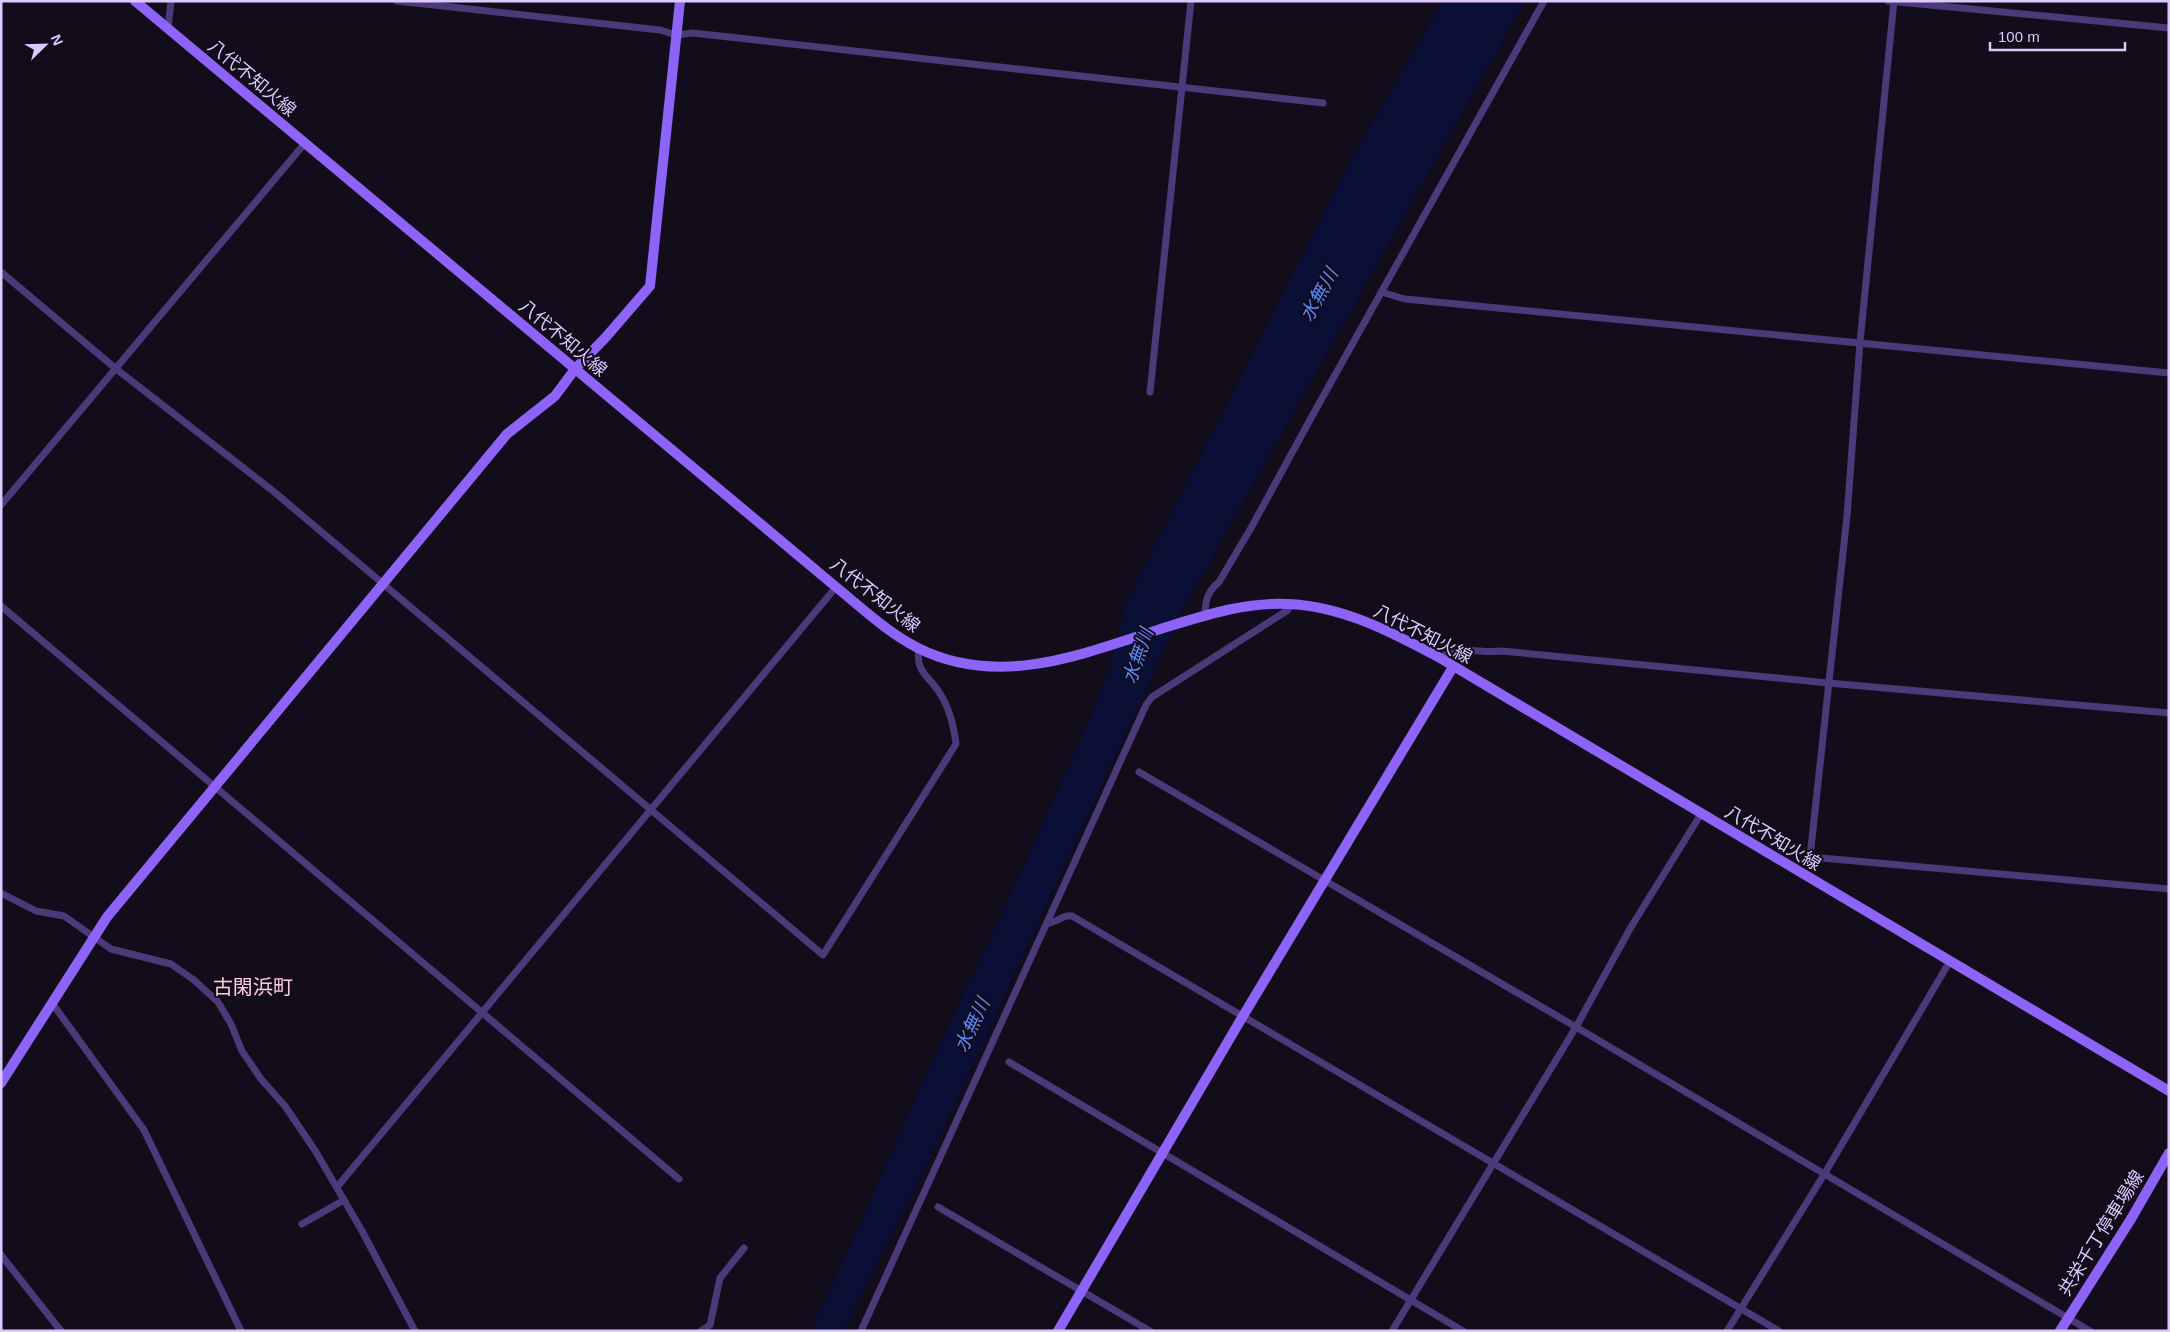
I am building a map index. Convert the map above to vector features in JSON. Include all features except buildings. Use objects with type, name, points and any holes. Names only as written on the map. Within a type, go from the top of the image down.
[{"type":"main road","name":"八代不知火線","points":[[135,1],[836,587],[898,636],[919,648],[947,660],[972,667],[1033,666],[1090,651],[1201,616],[1246,606],[1290,604],[1327,611],[1383,628],[1440,658],[2169,1091]]},
{"type":"main road","points":[[1,1082],[107,917],[384,585],[507,434],[555,396],[575,369],[606,337],[650,286],[680,1]]},
{"type":"main road","points":[[1058,1331],[1243,1016],[1453,667]]},
{"type":"main road","name":"共栄千丁停車場線","points":[[2060,1331],[2131,1219],[2169,1153]]},
{"type":"street","points":[[168,28],[171,1]]},
{"type":"street","points":[[397,1],[660,30],[676,35],[693,33],[1323,103]]},
{"type":"street","points":[[1150,392],[1191,1]]},
{"type":"street","points":[[1201,616],[1206,598],[1212,588],[1219,582],[1251,528],[1544,1]]},
{"type":"street","points":[[1888,1],[2169,28]]},
{"type":"street","points":[[1894,2],[1860,342],[1847,516],[1810,857],[2169,889]]},
{"type":"street","points":[[1,505],[305,143]]},
{"type":"street","points":[[1,272],[116,368],[273,491],[823,955],[956,744],[949,714],[940,693],[920,669],[917,659],[919,648]]},
{"type":"street","points":[[1381,292],[1405,298],[2169,373]]},
{"type":"street","points":[[337,1187],[836,587]]},
{"type":"street","points":[[861,1331],[1146,704],[1152,698],[1288,610],[1290,604]]},
{"type":"street","points":[[1,606],[214,788],[679,1179]]},
{"type":"street","points":[[1440,658],[1455,649],[1502,651],[1828,683],[2169,713]]},
{"type":"street","points":[[1138,772],[1825,1173],[2090,1331]]},
{"type":"street","points":[[1392,1331],[1576,1027],[1631,927],[1702,814]]},
{"type":"street","points":[[1,893],[36,911],[64,916],[111,949],[170,964],[194,980],[218,1002],[231,1024],[242,1051],[295,1121],[337,1187],[414,1331]]},
{"type":"street","points":[[1048,923],[1068,915],[1072,916],[1779,1331]]},
{"type":"street","points":[[1727,1331],[1825,1173],[1950,961]]},
{"type":"street","points":[[52,1004],[144,1130],[241,1331]]},
{"type":"street","points":[[1009,1062],[1463,1331]]},
{"type":"street","points":[[302,1224],[344,1200]]},
{"type":"street","points":[[938,1207],[1150,1331]]},
{"type":"street","points":[[701,1331],[710,1325],[720,1278],[744,1248]]},
{"type":"street","points":[[1,1255],[61,1331]]},
{"type":"water","name":"水無川","points":[[1443,1],[1525,1],[1183,609],[918,1184],[843,1331],[810,1331],[924,1079],[1022,870],[1097,702],[1112,659],[1127,600],[1355,152]]},
{"type":"district","name":"古閑浜町","points":[[253,987]]}]
